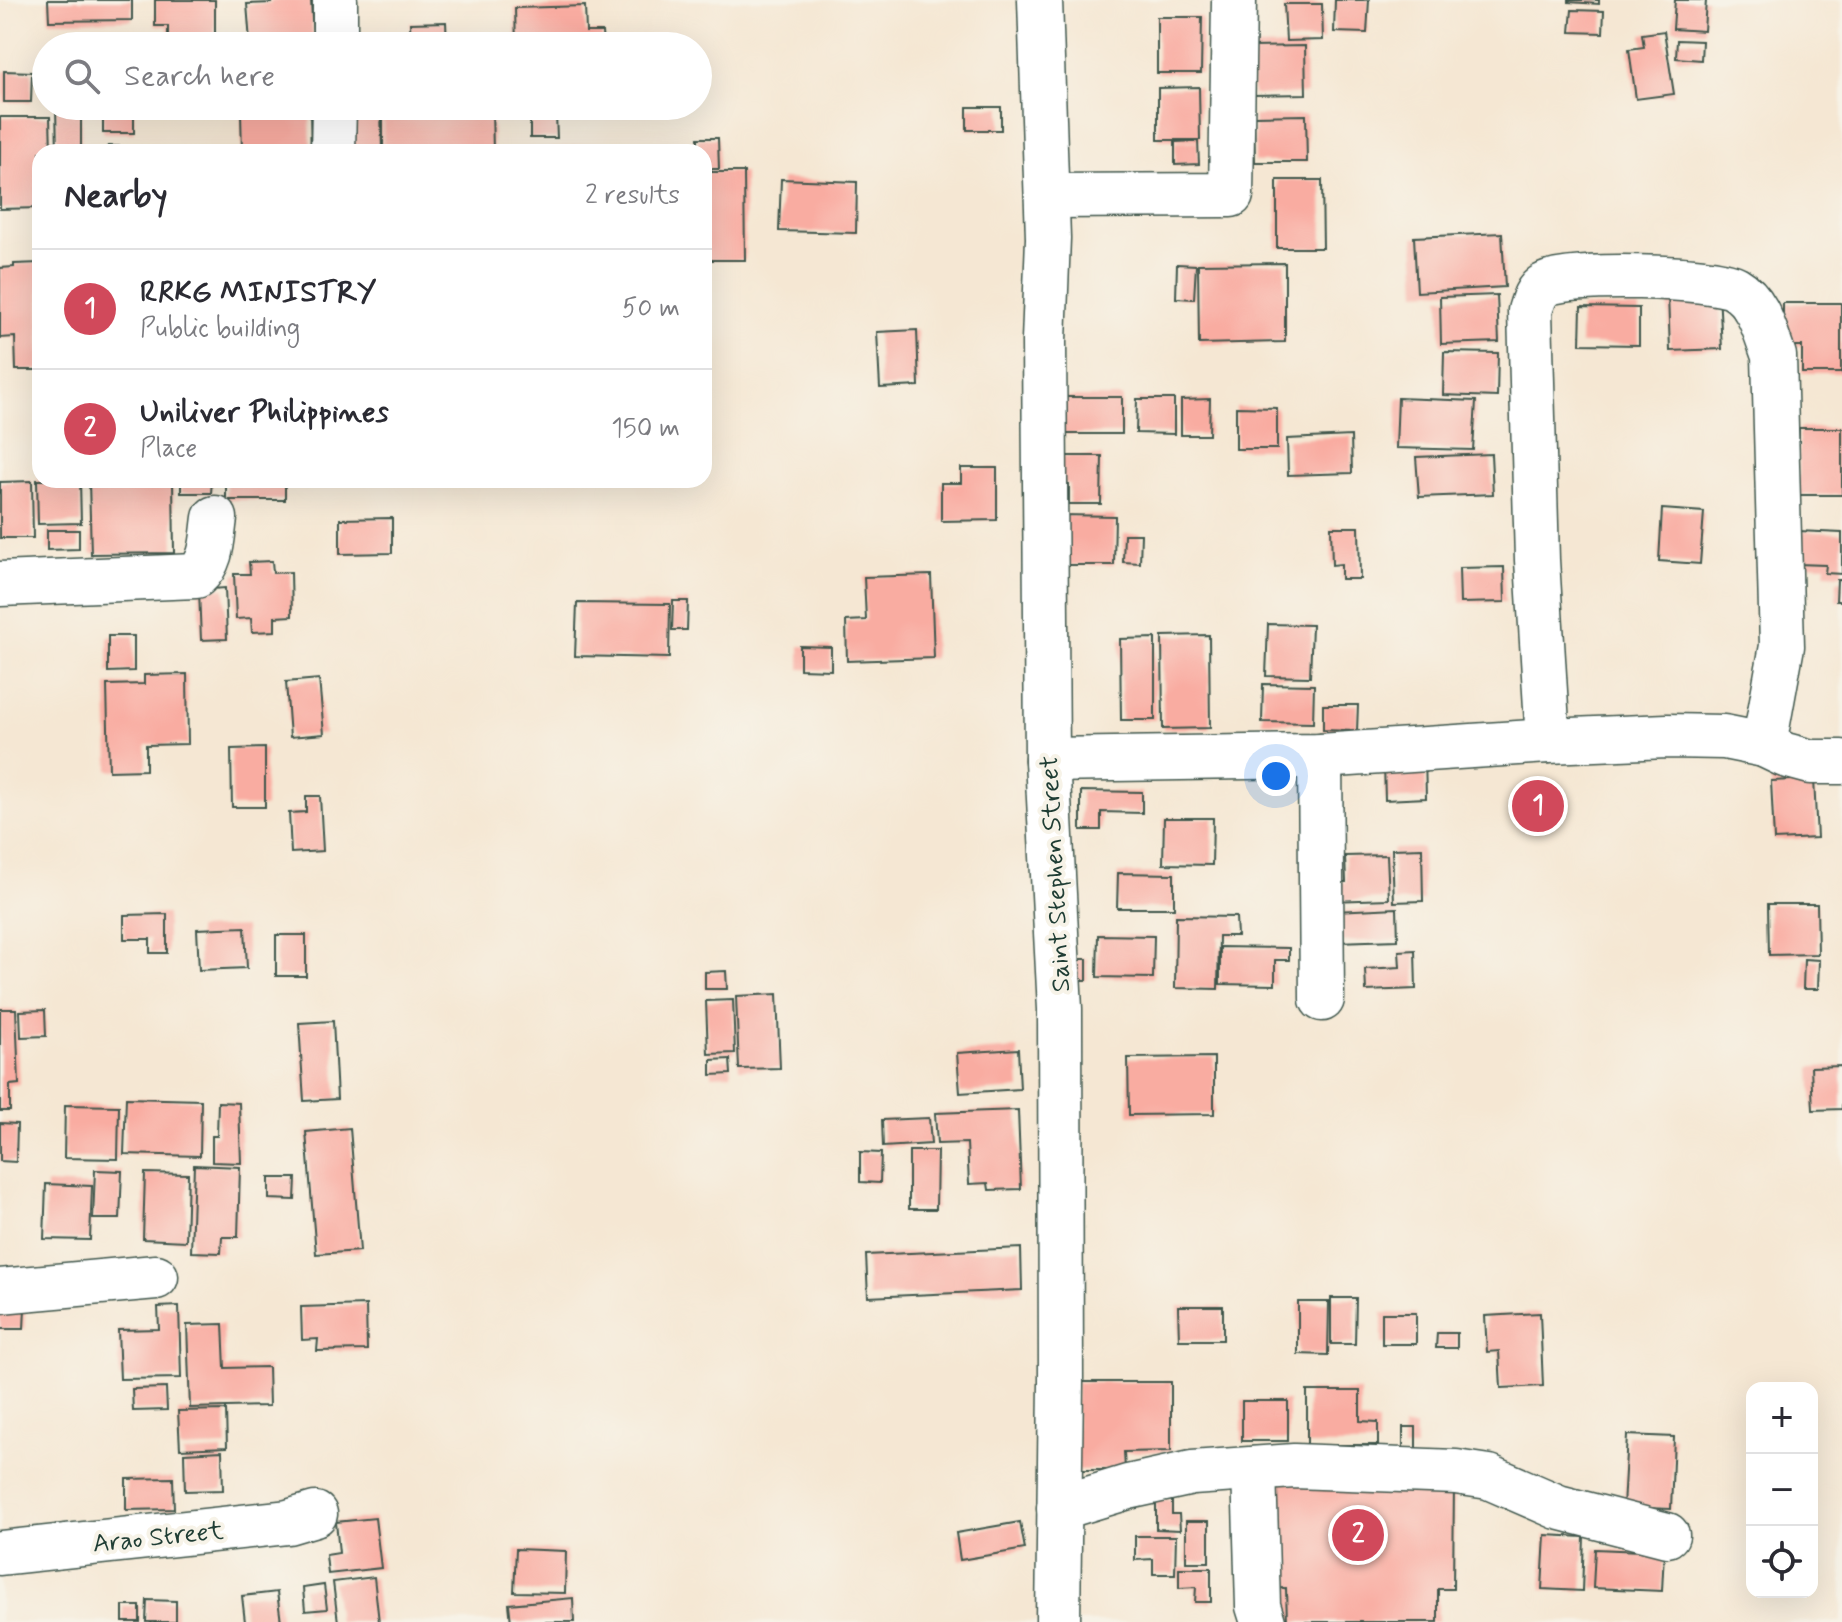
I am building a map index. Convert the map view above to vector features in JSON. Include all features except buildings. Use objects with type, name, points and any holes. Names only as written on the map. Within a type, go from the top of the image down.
[{"type":"street","points":[[335,0],[335,32]]},
{"type":"street","name":"Saint Stephen Street","points":[[1040,0],[1048,238],[1044,341],[1047,760],[1060,1009],[1058,1622]]},
{"type":"street","points":[[1047,196],[1231,195],[1234,0]]},
{"type":"street","points":[[333,144],[334,120]]},
{"type":"street","points":[[1548,741],[1537,560],[1530,311],[1535,297],[1545,285],[1559,280],[1647,277],[1706,281],[1734,287],[1758,311],[1774,356],[1782,646],[1764,745]]},
{"type":"street","points":[[0,584],[196,576],[205,568],[210,556],[215,518]]},
{"type":"street","points":[[1047,760],[1320,756],[1548,741],[1724,737],[1764,745],[1811,762],[1842,762]]},
{"type":"street","points":[[1320,756],[1322,999]]},
{"type":"street","points":[[0,1291],[156,1277]]},
{"type":"street","points":[[1059,1508],[1128,1487],[1192,1473],[1294,1466],[1456,1472],[1489,1477],[1558,1507],[1667,1535]]},
{"type":"street","points":[[1254,1469],[1258,1606],[1263,1622]]},
{"type":"street","name":"Arao Street","points":[[0,1553],[288,1522],[315,1514]]},
{"type":"place","name":"RRKG MINISTRY","points":[[1538,806]]},
{"type":"place","name":"Uniliver Philippines","points":[[1358,1535]]}]
